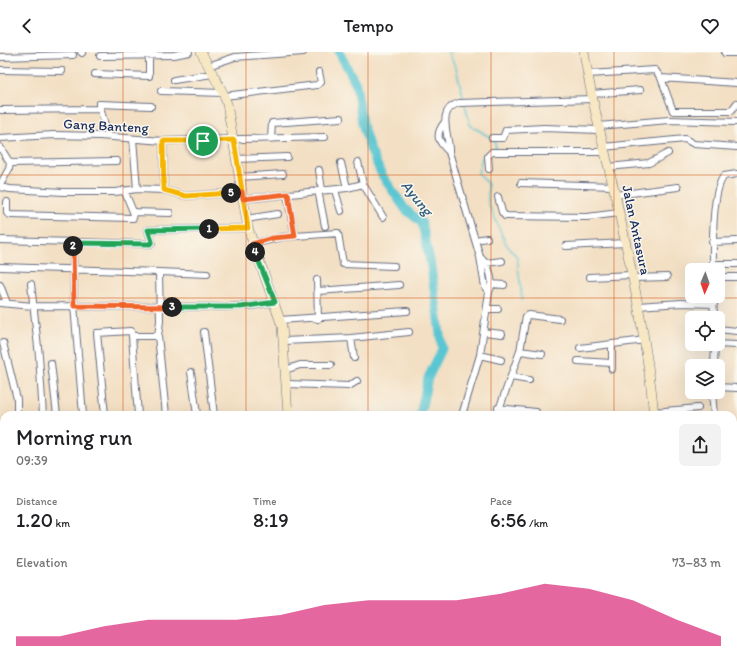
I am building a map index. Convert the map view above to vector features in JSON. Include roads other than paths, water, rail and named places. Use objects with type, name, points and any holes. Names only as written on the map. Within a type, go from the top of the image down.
[{"type":"street","points":[[100,56],[180,54],[189,52]]},
{"type":"street","points":[[201,52],[224,95],[234,140],[242,196],[252,244],[275,302],[280,320],[284,341],[288,411]]},
{"type":"street","points":[[174,80],[210,70],[235,57],[303,52]]},
{"type":"street","name":"Jalan Antasura","points":[[584,52],[592,97],[619,213],[645,340],[654,411]]},
{"type":"street","points":[[725,53],[737,54]]},
{"type":"street","points":[[0,57],[73,55]]},
{"type":"street","points":[[94,74],[148,76],[150,75],[149,55]]},
{"type":"street","points":[[0,70],[62,71]]},
{"type":"street","points":[[588,74],[655,70],[661,78],[673,111],[731,111],[737,103]]},
{"type":"street","points":[[161,91],[224,95],[317,85],[321,82],[320,72]]},
{"type":"street","points":[[661,78],[737,83]]},
{"type":"street","points":[[489,292],[485,287],[480,257],[449,152],[450,144],[444,124],[449,109],[459,103],[592,97],[640,90]]},
{"type":"street","points":[[108,136],[99,105],[102,103],[151,106]]},
{"type":"street","points":[[0,110],[100,109]]},
{"type":"street","points":[[271,139],[272,123],[342,118]]},
{"type":"street","points":[[492,138],[502,138],[506,130],[599,128],[669,120],[737,122]]},
{"type":"street","name":"Gang Banteng","points":[[0,138],[54,135],[108,136],[163,141],[325,137]]},
{"type":"street","points":[[133,139],[137,189]]},
{"type":"street","points":[[488,169],[488,156],[492,152],[604,149],[685,139],[694,144],[737,147]]},
{"type":"street","points":[[163,141],[164,190]]},
{"type":"street","points":[[0,147],[10,163],[8,171],[0,186],[10,189],[64,192],[116,192],[137,189],[164,190],[186,196],[242,196],[335,190],[363,184]]},
{"type":"street","points":[[608,167],[649,163],[668,153]]},
{"type":"street","points":[[236,159],[287,158]]},
{"type":"street","points":[[10,163],[117,161]]},
{"type":"street","points":[[358,162],[363,184],[383,217]]},
{"type":"street","points":[[341,163],[346,188]]},
{"type":"street","points":[[319,170],[325,226]]},
{"type":"street","points":[[239,177],[282,174]]},
{"type":"street","points":[[713,263],[712,242],[716,207],[722,178],[727,175],[737,174]]},
{"type":"street","points":[[520,183],[614,191],[678,187]]},
{"type":"street","points":[[7,202],[7,213],[10,215],[132,218],[134,217],[133,212],[124,190]]},
{"type":"street","points":[[335,190],[341,211]]},
{"type":"street","points":[[288,194],[295,236]]},
{"type":"street","points":[[498,197],[502,212],[505,216],[587,216],[619,213]]},
{"type":"street","points":[[133,212],[170,213]]},
{"type":"street","points":[[0,240],[150,244],[152,242],[148,232],[149,230],[247,223],[278,214]]},
{"type":"street","points":[[252,244],[273,238],[338,233],[343,264],[394,266]]},
{"type":"street","points":[[475,240],[487,238]]},
{"type":"street","points":[[712,242],[737,241]]},
{"type":"street","points":[[73,243],[74,306],[83,411]]},
{"type":"street","points":[[566,246],[625,243]]},
{"type":"street","points":[[463,411],[480,355],[491,284],[486,263],[480,257]]},
{"type":"street","points":[[486,263],[502,260]]},
{"type":"street","points":[[725,266],[737,264]]},
{"type":"street","points":[[0,266],[207,274]]},
{"type":"street","points":[[159,272],[158,336],[166,411]]},
{"type":"street","points":[[725,276],[737,277]]},
{"type":"street","points":[[590,277],[667,277]]},
{"type":"street","points":[[317,280],[318,318]]},
{"type":"street","points":[[30,284],[39,356],[43,411]]},
{"type":"street","points":[[491,284],[504,285]]},
{"type":"street","points":[[0,285],[3,303],[33,306],[241,307],[275,302]]},
{"type":"street","points":[[318,291],[399,285]]},
{"type":"street","points":[[638,306],[681,303],[714,304],[714,311]]},
{"type":"street","points":[[488,309],[498,310]]},
{"type":"street","points":[[280,320],[407,311]]},
{"type":"street","points":[[498,411],[520,351],[527,315],[560,319]]},
{"type":"street","points":[[725,330],[737,331]]},
{"type":"street","points":[[105,411],[96,335],[98,332],[131,332],[138,411]]},
{"type":"street","points":[[204,332],[214,411]]},
{"type":"street","points":[[284,341],[351,338],[409,332]]},
{"type":"street","points":[[484,332],[502,334]]},
{"type":"street","points":[[132,336],[158,336]]},
{"type":"street","points":[[351,338],[354,358]]},
{"type":"street","points":[[580,348],[645,340]]},
{"type":"street","points":[[3,343],[17,399],[17,411]]},
{"type":"street","points":[[725,344],[737,345]]},
{"type":"street","points":[[578,361],[612,366],[612,345]]},
{"type":"street","points":[[520,351],[542,354]]},
{"type":"street","points":[[480,355],[500,360]]},
{"type":"street","points":[[51,363],[57,411]]},
{"type":"street","points":[[286,369],[300,365],[331,366]]},
{"type":"street","points":[[191,372],[196,411]]},
{"type":"street","points":[[511,377],[529,380]]},
{"type":"street","points":[[286,384],[349,386],[358,380]]},
{"type":"street","points":[[725,387],[737,388]]},
{"type":"street","points":[[713,399],[714,411]]},
{"type":"street","points":[[498,408],[526,411]]},
{"type":"street","points":[[676,411],[698,408]]},
{"type":"waterway","name":"Ayung","points":[[339,52],[356,84],[362,123],[370,149],[382,175],[405,209],[422,223],[431,266],[442,349],[428,378],[421,411]]},
{"type":"waterway","points":[[448,52],[456,68],[464,100]]},
{"type":"waterway","points":[[465,104],[470,125],[491,138]]},
{"type":"waterway","points":[[494,140],[496,146],[494,149]]},
{"type":"waterway","points":[[487,153],[482,158],[478,173],[488,184],[488,203],[506,244],[517,257],[522,300]]}]
